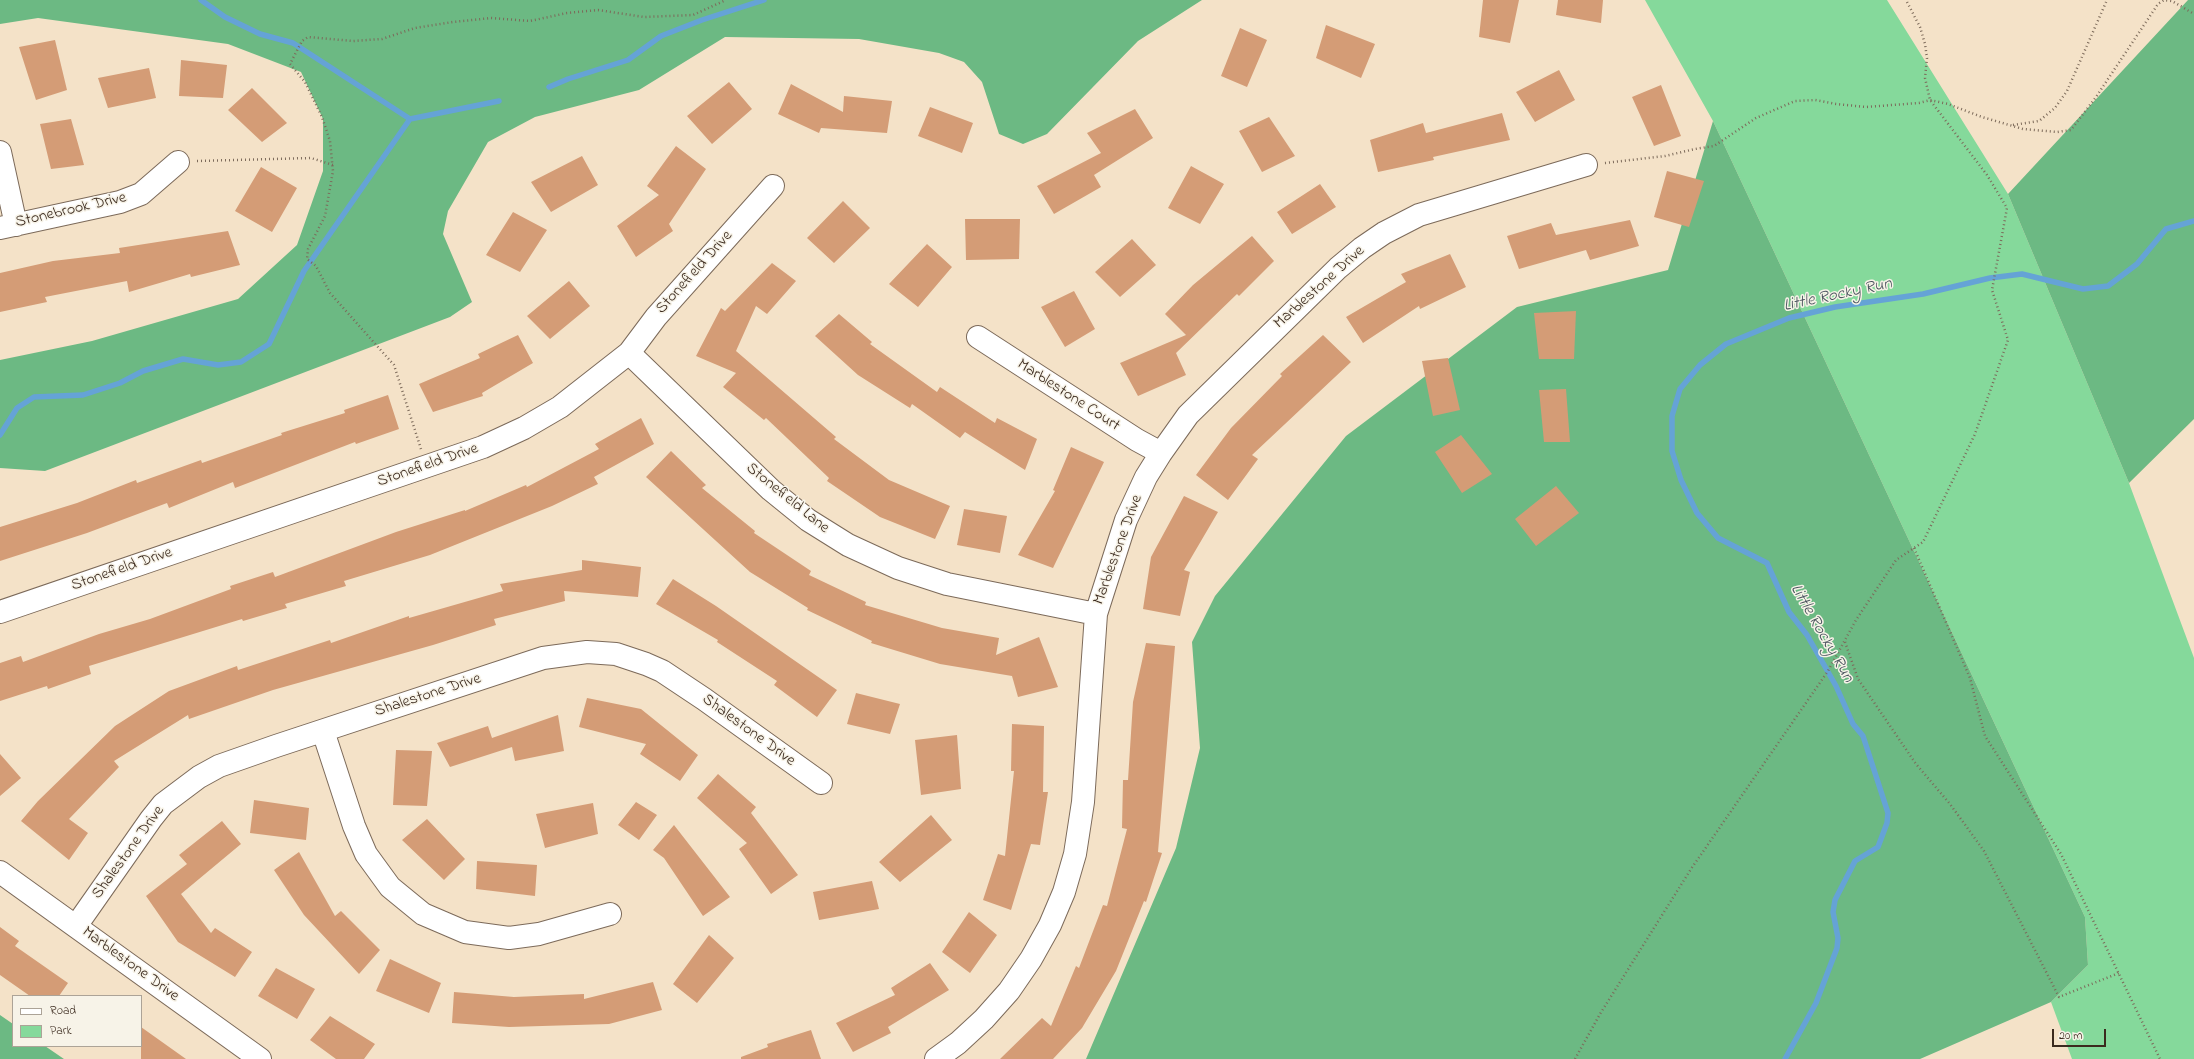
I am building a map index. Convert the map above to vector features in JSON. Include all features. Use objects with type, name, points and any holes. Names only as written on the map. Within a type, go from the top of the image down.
[{"type":"street","points":[[0,152],[8,226]]},
{"type":"street","name":"Stonebrook Drive","points":[[8,226],[120,202],[141,194],[178,162]]},
{"type":"street","name":"Marblestone Drive","points":[[936,1059],[958,1043],[984,1019],[1009,991],[1039,946],[1064,892],[1075,854],[1083,802],[1096,614],[1126,520],[1146,477],[1188,415],[1338,268],[1362,248],[1419,215],[1586,165]]},
{"type":"street","name":"Stonefield Drive","points":[[0,612],[483,447],[524,428],[560,407],[629,353],[656,317],[773,186]]},
{"type":"street","name":"Marblestone Court","points":[[978,337],[1137,440],[1161,453]]},
{"type":"street","name":"Stonefield Lane","points":[[629,353],[771,490],[808,520],[848,546],[898,568],[946,584],[1096,614]]},
{"type":"street","name":"Shalestone Drive","points":[[76,926],[151,819],[180,789],[199,777],[219,766],[543,658],[587,652],[616,654],[662,671],[704,699],[821,783]]},
{"type":"street","points":[[323,731],[354,826],[366,854],[390,887],[423,914],[443,924],[465,932],[509,938],[540,934],[610,914]]},
{"type":"street","name":"Marblestone Drive","points":[[0,872],[260,1059]]},
{"type":"path","points":[[426,466],[394,365],[330,293],[316,266],[307,259],[308,249],[325,216],[331,192],[333,165],[330,141],[320,111],[305,82],[290,64],[302,41],[308,37],[353,41],[382,39],[415,28],[453,22],[491,18],[530,21],[567,13],[598,10],[644,17],[693,16],[726,0]]},
{"type":"path","points":[[1575,1059],[1600,1014],[1692,869],[1802,710],[1845,642],[1856,620],[1896,560],[1923,542],[1975,434],[2008,340],[1992,290],[2007,208],[1987,174],[1930,100],[1925,78],[1927,58],[1925,44],[1920,27],[1906,0]]},
{"type":"path","points":[[2010,126],[2039,121],[2055,108],[2067,91],[2107,0]]},
{"type":"path","points":[[1586,165],[1665,156],[1714,146],[1737,129],[1756,118],[1794,101],[1815,100],[1836,104],[1866,106],[1919,103],[1930,100],[1948,104],[1982,117],[2023,129],[2057,132],[2071,130],[2093,102],[2158,4],[2164,0],[2172,1],[2194,14]]},
{"type":"path","points":[[178,162],[311,158],[333,165]]},
{"type":"path","points":[[1914,548],[1970,678],[1986,736],[2061,854],[2160,1059]]},
{"type":"path","points":[[1845,642],[1858,679],[1916,764],[1950,804],[1984,851],[2059,998],[2119,973]]},
{"type":"green space","points":[[0,0],[1202,0],[1138,41],[1047,134],[1023,144],[999,134],[982,82],[964,62],[939,53],[859,39],[725,37],[639,90],[535,117],[488,142],[448,211],[443,234],[472,302],[450,317],[45,471],[0,468],[0,360],[92,341],[238,299],[297,245],[323,171],[323,119],[301,72],[228,44],[38,18],[0,24]]},
{"type":"green space","points":[[1645,0],[1887,0],[2008,194],[2129,483],[2194,658],[2194,1059],[2072,1059],[2051,1002],[2088,965],[2085,917],[1713,121]]},
{"type":"green space","points":[[2188,0],[2194,0],[2194,419],[2129,483],[2008,194]]},
{"type":"green space","points":[[1713,121],[2085,917],[2088,965],[2051,1002],[1920,1059],[1086,1059],[1176,848],[1200,748],[1192,642],[1215,596],[1346,436],[1517,307],[1668,270]]},
{"type":"green space","points":[[0,1015],[12,1023],[12,1047],[46,1047],[64,1059],[0,1059]]},
{"type":"building","points":[[1483,0],[1519,0],[1510,43],[1479,37]]},
{"type":"building","points":[[1558,0],[1603,0],[1601,23],[1556,15]]},
{"type":"building","points":[[1326,25],[1375,44],[1361,78],[1316,58]]},
{"type":"building","points":[[1240,28],[1267,40],[1247,87],[1221,76]]},
{"type":"building","points":[[55,40],[67,90],[36,100],[19,47]]},
{"type":"building","points":[[181,60],[227,65],[223,98],[179,96]]},
{"type":"building","points":[[149,68],[156,98],[108,108],[98,78]]},
{"type":"building","points":[[1559,70],[1575,100],[1535,122],[1516,92]]},
{"type":"building","points":[[729,82],[752,109],[712,144],[687,116]]},
{"type":"building","points":[[791,84],[843,112],[844,96],[892,101],[887,133],[821,128],[819,133],[778,114]]},
{"type":"building","points":[[1661,85],[1681,136],[1654,146],[1632,97]]},
{"type":"building","points":[[252,88],[287,123],[262,142],[228,110]]},
{"type":"building","points":[[930,107],[973,123],[962,153],[918,136]]},
{"type":"building","points":[[1135,109],[1153,138],[1094,175],[1101,187],[1054,214],[1037,186],[1101,153],[1087,133]]},
{"type":"building","points":[[1502,113],[1510,140],[1433,157],[1434,160],[1378,172],[1370,140],[1423,123],[1426,133]]},
{"type":"building","points":[[1269,117],[1295,156],[1262,172],[1239,131]]},
{"type":"building","points":[[71,119],[84,165],[51,169],[40,124]]},
{"type":"building","points":[[676,146],[706,169],[669,224],[673,231],[636,257],[617,226],[659,195],[647,186]]},
{"type":"building","points":[[582,156],[598,185],[551,212],[531,182]]},
{"type":"building","points":[[1191,166],[1224,184],[1200,224],[1168,208]]},
{"type":"building","points":[[261,167],[297,188],[272,232],[235,211]]},
{"type":"building","points":[[1667,171],[1704,181],[1689,227],[1654,217]]},
{"type":"building","points":[[1320,184],[1336,207],[1292,234],[1277,212]]},
{"type":"building","points":[[843,201],[870,228],[834,263],[807,238]]},
{"type":"building","points":[[513,212],[547,230],[520,272],[486,255]]},
{"type":"building","points":[[965,219],[1020,219],[1019,259],[966,260]]},
{"type":"building","points":[[1630,220],[1639,246],[1590,260],[1586,250],[1519,269],[1507,236],[1551,223],[1556,235]]},
{"type":"building","points":[[228,231],[240,265],[191,277],[190,274],[129,292],[127,281],[45,297],[47,302],[0,312],[0,273],[53,261],[120,253],[119,248]]},
{"type":"building","points":[[1252,236],[1274,261],[1239,296],[1237,294],[1176,353],[1186,375],[1138,396],[1120,363],[1186,335],[1165,314],[1193,285]]},
{"type":"building","points":[[1132,239],[1156,265],[1120,297],[1095,272]]},
{"type":"building","points":[[927,244],[952,267],[918,307],[889,284]]},
{"type":"building","points":[[1450,254],[1466,287],[1420,309],[1419,306],[1363,343],[1346,317],[1406,282],[1401,274]]},
{"type":"building","points":[[772,263],[796,281],[767,314],[756,306],[736,351],[836,437],[834,439],[889,480],[950,506],[935,539],[880,517],[827,481],[829,478],[766,418],[764,420],[723,387],[736,373],[696,356],[721,308],[725,311]]},
{"type":"building","points":[[569,281],[590,306],[550,339],[527,316]]},
{"type":"building","points":[[1074,291],[1095,329],[1065,347],[1041,307]]},
{"type":"building","points":[[1576,311],[1574,359],[1539,359],[1534,313]]},
{"type":"building","points":[[839,314],[872,342],[870,344],[937,392],[940,387],[995,423],[997,418],[1037,439],[1025,470],[965,432],[960,438],[912,404],[910,408],[858,375],[815,336]]},
{"type":"building","points":[[518,335],[533,363],[482,393],[483,396],[433,412],[419,384],[480,358],[478,354]]},
{"type":"building","points":[[1323,335],[1351,362],[1252,455],[1258,459],[1228,500],[1196,475],[1231,428],[1282,376],[1280,374]]},
{"type":"building","points":[[1448,358],[1460,410],[1433,416],[1422,361]]},
{"type":"building","points":[[1566,389],[1570,442],[1544,442],[1539,390]]},
{"type":"building","points":[[388,395],[399,429],[356,444],[355,442],[235,488],[233,482],[169,508],[167,503],[87,533],[0,561],[0,527],[77,503],[136,480],[137,483],[201,460],[202,463],[282,435],[281,433],[345,413],[344,410]]},
{"type":"building","points":[[641,418],[654,444],[594,477],[598,484],[552,506],[430,555],[344,581],[346,586],[285,604],[287,608],[243,621],[242,619],[89,666],[91,674],[48,689],[47,686],[0,701],[0,663],[21,656],[23,662],[99,634],[150,619],[231,589],[230,586],[273,572],[275,577],[396,532],[465,511],[526,485],[527,487],[599,449],[595,444]]},
{"type":"building","points":[[1461,435],[1492,474],[1462,493],[1435,452]]},
{"type":"building","points":[[1071,447],[1104,462],[1053,568],[1018,555],[1055,491],[1053,490]]},
{"type":"building","points":[[671,451],[706,485],[702,488],[755,531],[754,533],[811,571],[809,575],[866,602],[865,605],[942,628],[999,638],[996,655],[1039,637],[1058,687],[1018,697],[1012,676],[940,664],[871,643],[872,641],[807,610],[808,608],[750,572],[646,477]]},
{"type":"building","points":[[1556,486],[1579,513],[1536,546],[1515,519]]},
{"type":"building","points":[[1184,496],[1218,512],[1184,570],[1190,572],[1180,616],[1143,609],[1151,557]]},
{"type":"building","points":[[964,509],[1007,516],[1000,553],[957,545]]},
{"type":"building","points":[[582,560],[641,567],[638,597],[564,591],[565,601],[494,619],[496,625],[433,645],[273,690],[189,719],[188,715],[114,761],[119,767],[69,819],[88,833],[69,860],[21,821],[38,801],[115,726],[169,691],[237,666],[238,670],[330,640],[331,643],[409,616],[409,618],[503,591],[500,584],[582,570]]},
{"type":"building","points":[[673,579],[716,606],[837,690],[817,717],[774,685],[777,681],[717,642],[718,640],[656,604]]},
{"type":"building","points":[[1146,643],[1175,646],[1158,852],[1162,853],[1146,902],[1144,901],[1116,971],[1082,1028],[1053,1059],[1000,1059],[1042,1018],[1051,1026],[1076,966],[1079,968],[1103,905],[1107,906],[1127,829],[1122,828],[1123,780],[1128,780],[1133,702]]},
{"type":"building","points":[[856,693],[900,704],[890,734],[847,724]]},
{"type":"building","points":[[587,698],[641,709],[698,755],[680,781],[640,754],[646,744],[579,727]]},
{"type":"building","points":[[558,715],[564,751],[515,761],[512,747],[450,767],[437,743],[488,726],[492,738]]},
{"type":"building","points":[[1012,724],[1044,726],[1043,792],[1048,792],[1040,845],[1031,844],[1011,910],[983,900],[998,854],[1005,856],[1014,771],[1011,771]]},
{"type":"building","points":[[957,735],[961,789],[921,795],[915,740]]},
{"type":"building","points":[[396,750],[432,751],[427,806],[393,805]]},
{"type":"building","points":[[0,754],[21,778],[0,796]]},
{"type":"building","points":[[718,774],[756,807],[751,813],[798,875],[771,894],[739,849],[747,843],[697,798]]},
{"type":"building","points":[[254,800],[309,808],[306,840],[250,833]]},
{"type":"building","points":[[636,802],[657,815],[639,840],[618,825]]},
{"type":"building","points":[[593,803],[598,834],[545,848],[536,814]]},
{"type":"building","points":[[931,815],[952,840],[900,882],[879,862]]},
{"type":"building","points":[[427,819],[465,859],[444,880],[402,840]]},
{"type":"building","points":[[222,821],[241,844],[181,894],[211,933],[215,928],[252,952],[235,977],[178,942],[146,896],[187,864],[179,855]]},
{"type":"building","points":[[674,825],[730,897],[703,916],[664,858],[653,850]]},
{"type":"building","points":[[299,852],[335,916],[341,911],[380,950],[359,974],[304,915],[274,870]]},
{"type":"building","points":[[477,861],[537,865],[535,896],[476,889]]},
{"type":"building","points":[[872,881],[879,909],[819,920],[813,892]]},
{"type":"building","points":[[969,912],[997,935],[970,973],[942,952]]},
{"type":"building","points":[[0,927],[19,941],[15,946],[68,983],[60,995],[29,995],[0,975]]},
{"type":"building","points":[[709,935],[734,958],[697,1003],[673,984]]},
{"type":"building","points":[[390,959],[441,983],[429,1013],[376,991]]},
{"type":"building","points":[[930,963],[949,990],[888,1027],[891,1033],[853,1052],[836,1023],[895,995],[891,988]]},
{"type":"building","points":[[276,968],[315,989],[297,1019],[258,996]]},
{"type":"building","points":[[653,982],[662,1010],[609,1024],[509,1027],[452,1023],[454,992],[514,997],[584,994],[584,999]]},
{"type":"building","points":[[330,1016],[375,1044],[364,1059],[336,1059],[310,1040]]},
{"type":"building","points":[[142,1028],[186,1059],[141,1059]]},
{"type":"building","points":[[811,1030],[821,1059],[741,1059],[741,1057],[768,1047],[767,1044]]},
{"type":"waterway","points":[[201,0],[225,17],[260,34],[293,43],[410,119]]},
{"type":"waterway","points":[[549,87],[568,79],[628,60],[661,36],[702,20],[764,0]]},
{"type":"waterway","points":[[0,435],[17,408],[34,397],[83,395],[120,383],[143,371],[183,359],[218,365],[241,362],[269,344],[304,271],[410,119],[499,101]]},
{"type":"waterway","name":"Little Rocky Run","points":[[1785,1059],[1816,1003],[1837,948],[1838,938],[1833,912],[1835,900],[1855,861],[1878,847],[1887,823],[1888,813],[1863,736],[1853,724],[1836,686],[1807,635],[1789,612],[1767,563],[1718,538],[1697,513],[1681,480],[1672,451],[1672,416],[1680,389],[1700,365],[1726,344],[1789,318],[1835,307],[1923,294],[1990,278],[2022,274],[2083,289],[2108,286],[2137,264],[2166,229],[2194,221]]}]
